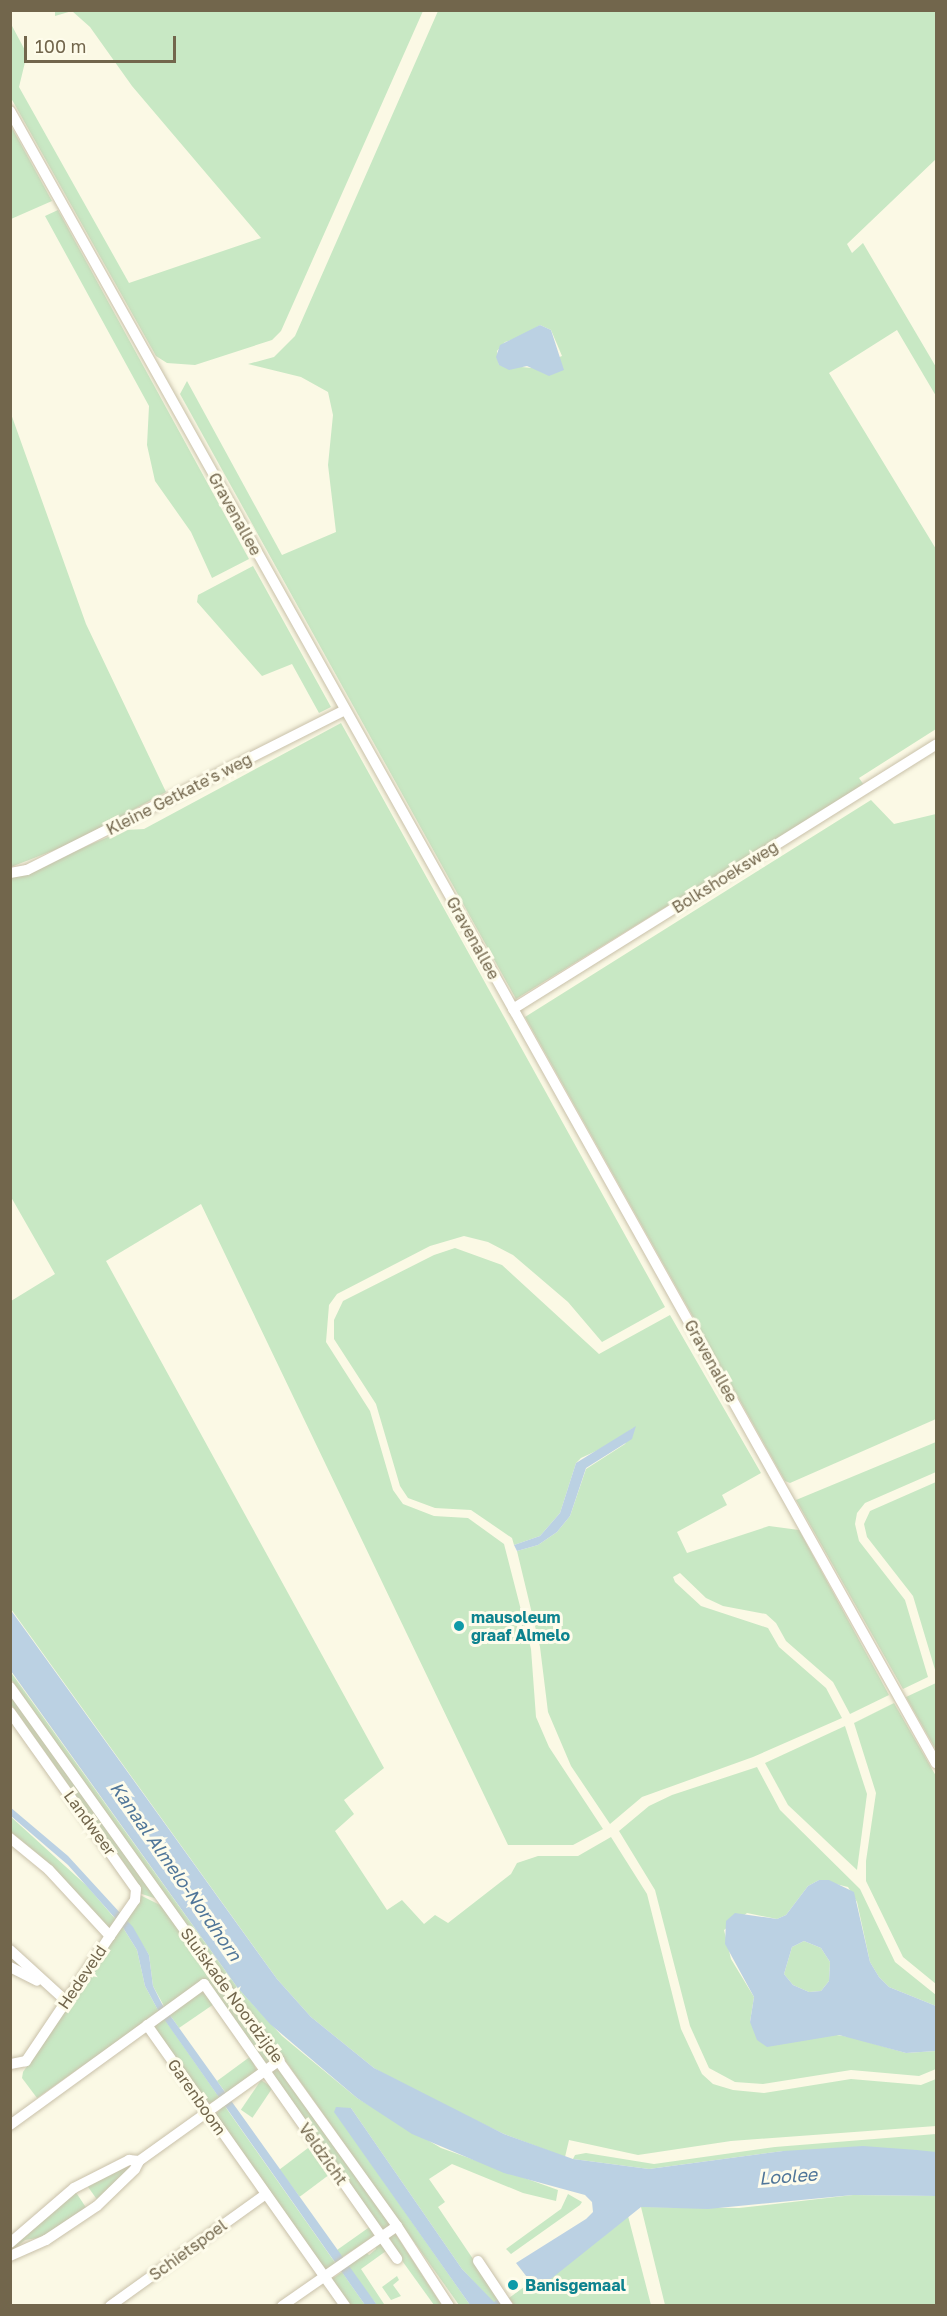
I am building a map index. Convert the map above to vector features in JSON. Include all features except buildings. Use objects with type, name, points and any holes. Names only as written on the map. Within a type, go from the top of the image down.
[{"type":"street","name":"Gravenallee","points":[[10,111],[936,1763]]},
{"type":"street","name":"Kleine Getkate's weg","points":[[10,873],[27,870],[345,710]]},
{"type":"street","name":"Bolkshoeksweg","points":[[513,1009],[936,745]]},
{"type":"street","name":"Sluiskade Noordzijde","points":[[10,1687],[215,1976],[280,2060],[397,2226],[449,2306]]},
{"type":"street","name":"Landweer","points":[[10,1712],[135,1886],[136,1894],[113,1931]]},
{"type":"street","name":"Hedeveld","points":[[10,1838],[49,1870],[113,1931],[26,2061],[10,2064]]},
{"type":"street","points":[[10,1950],[46,1986],[66,2001]]},
{"type":"street","points":[[10,1967],[46,1986]]},
{"type":"street","points":[[10,2125],[215,1976]]},
{"type":"street","name":"Veldzicht","points":[[204,1984],[397,2259]]},
{"type":"street","name":"Garenboom","points":[[150,2022],[212,2110],[266,2194],[328,2274],[345,2306]]},
{"type":"street","points":[[10,2256],[46,2240],[97,2206],[135,2169],[139,2161],[280,2060]]},
{"type":"street","points":[[10,2243],[44,2210],[81,2184],[129,2160],[139,2161]]},
{"type":"street","name":"Schietspoel","points":[[110,2306],[266,2194]]},
{"type":"street","points":[[282,2306],[397,2226]]},
{"type":"street","points":[[478,2261],[508,2306]]},
{"type":"green space","points":[[55,11],[72,11],[55,16]]},
{"type":"green space","points":[[72,11],[423,11],[281,331],[272,340],[195,365],[167,363],[156,356],[11,98],[11,24],[27,54],[19,87],[129,283],[261,238],[132,86],[90,27]]},
{"type":"green space","points":[[438,11],[936,11],[936,159],[847,244],[852,253],[863,243],[936,367],[936,396],[897,330],[829,373],[936,549],[936,729],[859,778],[864,785],[516,999],[180,394],[187,381],[282,555],[336,532],[328,465],[333,415],[328,392],[301,377],[248,364],[274,357],[295,336]],"holes":[[[540,325],[551,330],[562,356],[532,368],[499,365],[497,351],[505,342],[524,336]]]},
{"type":"green space","points":[[11,126],[52,201],[10,219]]},
{"type":"green space","points":[[58,210],[249,559],[212,578],[191,532],[155,481],[147,445],[149,406],[45,216]]},
{"type":"green space","points":[[10,411],[86,624],[166,792],[70,844],[11,867]]},
{"type":"green space","points":[[253,566],[331,707],[319,713],[292,664],[262,676],[197,602],[198,595]]},
{"type":"green space","points":[[341,723],[665,1307],[602,1342],[568,1302],[513,1255],[488,1242],[464,1236],[430,1246],[337,1294],[329,1305],[326,1342],[370,1411],[393,1490],[403,1504],[434,1516],[468,1518],[504,1544],[531,1649],[536,1717],[549,1747],[603,1829],[573,1845],[508,1845],[201,1204],[106,1261],[384,1768],[344,1800],[354,1814],[335,1831],[387,1910],[402,1900],[424,1924],[435,1915],[448,1923],[511,1874],[517,1863],[538,1856],[578,1856],[611,1837],[647,1894],[681,2029],[702,2074],[713,2084],[733,2090],[764,2093],[851,2079],[921,2085],[936,2079],[936,2126],[731,2141],[638,2155],[569,2140],[565,2157],[504,2134],[402,2085],[374,2068],[311,2017],[277,1979],[11,1609],[11,1301],[55,1274],[11,1197],[10,878],[125,830],[144,829]]},
{"type":"green space","points":[[871,800],[894,824],[936,814],[936,1419],[790,1483],[785,1481],[525,1017]]},
{"type":"green space","points":[[455,1248],[502,1265],[599,1354],[670,1315],[761,1473],[722,1495],[727,1505],[677,1532],[687,1553],[769,1526],[799,1530],[889,1695],[850,1714],[833,1682],[786,1641],[776,1623],[766,1614],[723,1606],[706,1598],[680,1573],[673,1577],[675,1582],[701,1606],[768,1628],[779,1647],[826,1688],[842,1718],[753,1757],[642,1797],[610,1824],[571,1766],[548,1712],[540,1647],[517,1551],[538,1545],[557,1532],[570,1516],[586,1469],[625,1444],[633,1428],[609,1445],[581,1458],[576,1463],[560,1513],[540,1536],[514,1545],[512,1538],[471,1510],[435,1508],[408,1498],[400,1486],[376,1404],[334,1339],[334,1320],[343,1301],[434,1255]]},
{"type":"green space","points":[[936,1442],[936,1472],[865,1503],[857,1513],[855,1524],[859,1541],[905,1600],[928,1677],[903,1689],[796,1500]]},
{"type":"green space","points":[[936,1482],[936,1673],[913,1596],[867,1537],[864,1524],[870,1511]]},
{"type":"green space","points":[[10,1671],[237,1987],[282,2036],[357,2098],[441,2148],[558,2190],[556,2201],[523,2193],[452,2164],[429,2179],[445,2202],[438,2207],[504,2305],[494,2303],[462,2269],[351,2108],[335,2112],[470,2305],[459,2305],[282,2056],[211,1964],[11,1679]]},
{"type":"green space","points":[[936,1683],[936,1750],[906,1697]]},
{"type":"green space","points":[[10,1692],[157,1899],[139,1893],[141,1888],[131,1873],[11,1704]]},
{"type":"green space","points":[[894,1703],[936,1776],[936,1984],[903,1957],[866,1881],[866,1861],[876,1793],[854,1723]]},
{"type":"green space","points":[[845,1726],[867,1794],[857,1870],[788,1805],[765,1763]]},
{"type":"green space","points":[[757,1767],[780,1810],[860,1889],[895,1962],[936,1995],[936,2006],[889,1987],[879,1977],[870,1962],[857,1902],[848,1887],[819,1880],[808,1886],[786,1915],[777,1919],[747,1913],[724,1930],[731,1959],[754,1997],[750,2022],[850,2037],[906,2053],[936,2051],[936,2069],[919,2076],[851,2070],[763,2084],[735,2082],[709,2068],[690,2026],[655,1890],[619,1831],[649,1806],[672,1795]]},
{"type":"green space","points":[[10,1816],[87,1886],[117,1921],[109,1930],[39,1855],[11,1832]]},
{"type":"green space","points":[[140,1895],[162,1906],[225,1997],[280,2066],[391,2226],[382,2234],[204,1983],[165,2008],[153,1986],[149,1955],[127,1920]]},
{"type":"green space","points":[[122,1926],[137,1950],[145,1986],[159,2012],[37,2098],[22,2078],[23,2072]]},
{"type":"green space","points":[[804,1941],[821,1948],[830,1962],[829,1981],[821,1991],[809,1992],[793,1985],[784,1974],[792,1947]]},
{"type":"green space","points":[[202,1991],[214,2004],[179,2028],[170,2015]]},
{"type":"green space","points":[[163,2017],[221,2100],[209,2103],[153,2027]]},
{"type":"green space","points":[[251,2056],[257,2072],[226,2093],[217,2081]]},
{"type":"green space","points":[[261,2080],[273,2088],[252,2118],[241,2110]]},
{"type":"green space","points":[[224,2105],[336,2264],[329,2269],[325,2269],[216,2114]]},
{"type":"green space","points":[[936,2134],[936,2152],[783,2151],[649,2169],[573,2159],[575,2155],[586,2153],[654,2164],[775,2147]]},
{"type":"green space","points":[[312,2145],[332,2172],[300,2197],[279,2170]]},
{"type":"green space","points":[[127,2164],[132,2166],[98,2201],[86,2184]]},
{"type":"green space","points":[[75,2191],[87,2209],[43,2237],[25,2240],[11,2251],[11,2246]]},
{"type":"green space","points":[[568,2194],[582,2202],[580,2205],[511,2254],[506,2249],[561,2209]]},
{"type":"green space","points":[[853,2195],[936,2196],[936,2305],[665,2305],[641,2207],[739,2208]]},
{"type":"green space","points":[[628,2216],[651,2305],[514,2305],[509,2298],[528,2284],[524,2278],[537,2289]]},
{"type":"green space","points":[[371,2226],[374,2236],[341,2258],[337,2250]]},
{"type":"green space","points":[[395,2233],[441,2304],[434,2305],[403,2262],[389,2237]]},
{"type":"green space","points":[[382,2244],[386,2251],[361,2269],[384,2304],[377,2305],[347,2267],[365,2251],[369,2255],[376,2249],[375,2245]]},
{"type":"green space","points":[[342,2272],[365,2305],[351,2305],[332,2279]]},
{"type":"green space","points":[[397,2276],[399,2280],[393,2285],[401,2296],[391,2300],[382,2287]]},
{"type":"water","points":[[540,325],[551,330],[564,370],[549,376],[527,366],[509,370],[499,365],[496,357],[500,345]]},
{"type":"water","points":[[636,1426],[632,1439],[586,1468],[570,1516],[557,1532],[538,1545],[517,1551],[514,1545],[540,1536],[560,1513],[576,1463]]},
{"type":"water","points":[[10,1609],[277,1979],[311,2017],[374,2068],[504,2134],[573,2159],[649,2169],[783,2151],[863,2146],[917,2150],[936,2152],[936,2196],[853,2195],[708,2209],[641,2207],[537,2290],[516,2263],[586,2219],[593,2212],[592,2202],[585,2195],[504,2173],[412,2134],[357,2098],[270,2024],[237,1987],[11,1671]]},
{"type":"water","points":[[10,1807],[68,1856],[133,1927],[149,1955],[153,1986],[162,2004],[377,2305],[365,2305],[159,2012],[145,1986],[137,1950],[122,1926],[68,1865],[11,1816]]},
{"type":"water","points":[[819,1880],[829,1880],[854,1892],[870,1962],[879,1977],[889,1987],[936,2006],[936,2051],[906,2053],[839,2035],[767,2047],[757,2040],[750,2022],[754,1997],[725,1944],[726,1921],[735,1913],[777,1919],[786,1915],[808,1886]],"holes":[[[804,1941],[821,1948],[830,1962],[829,1981],[821,1991],[809,1992],[793,1985],[784,1974],[792,1947]]]},
{"type":"water","points":[[336,2107],[351,2108],[462,2269],[494,2302],[498,2299],[502,2305],[470,2305],[334,2112]]},
{"type":"place","name":"mausoleum graaf Almelo","points":[[459,1626]]},
{"type":"place","name":"Banisgemaal","points":[[513,2285]]},
{"type":"water label","name":"Kanaal Almelo-Nordhorn","points":[[176,1871]]},
{"type":"water label","name":"Loolee","points":[[788,2176]]}]
